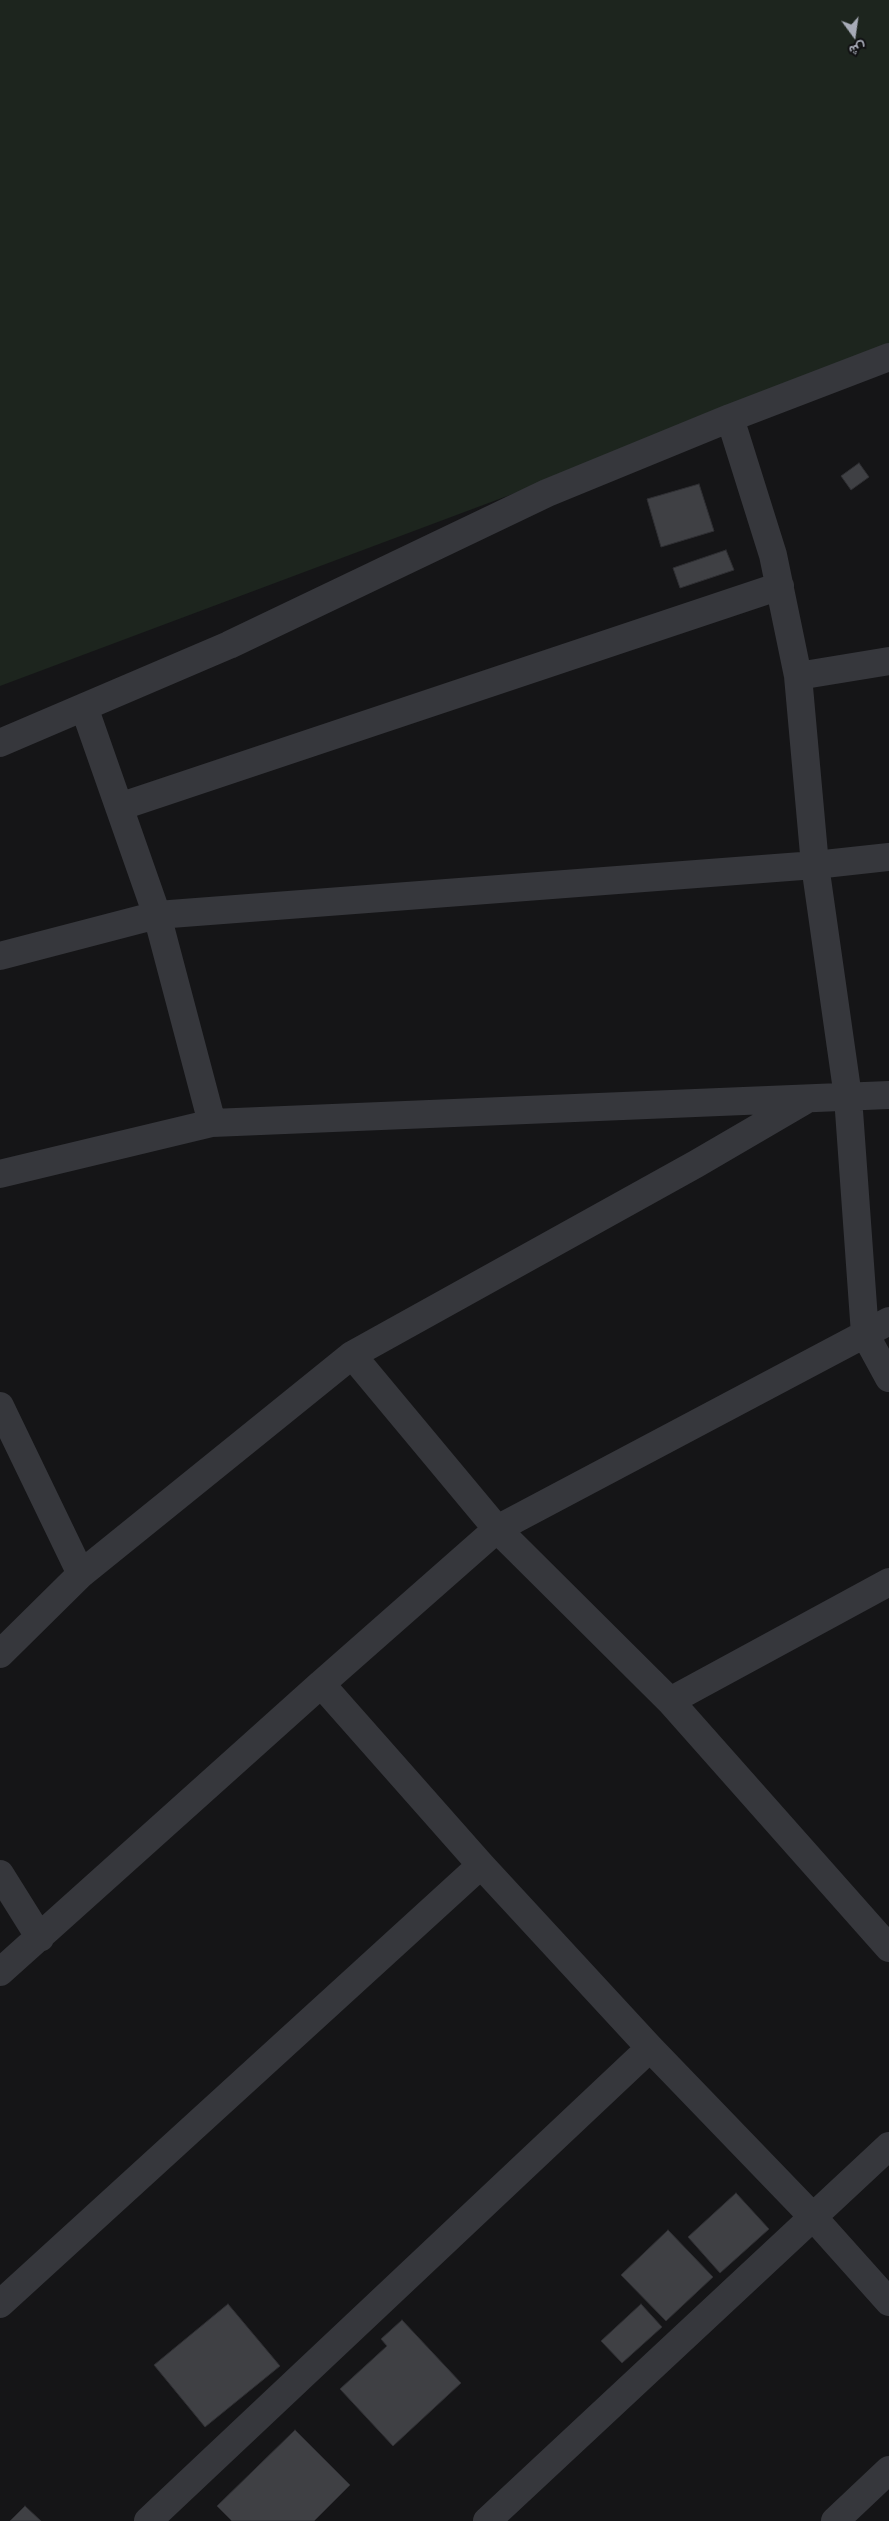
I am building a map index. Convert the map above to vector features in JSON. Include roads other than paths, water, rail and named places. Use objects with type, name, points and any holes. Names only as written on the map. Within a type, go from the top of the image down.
[{"type":"street","points":[[0,743],[229,646],[547,493],[730,418],[889,357]]},
{"type":"street","points":[[730,418],[773,555],[798,676],[815,865],[848,1097],[865,1334],[889,1378]]},
{"type":"street","points":[[118,807],[780,586]]},
{"type":"street","points":[[798,676],[889,661]]},
{"type":"street","points":[[84,707],[156,915],[212,1123]]},
{"type":"street","points":[[0,956],[156,915],[815,865],[889,857]]},
{"type":"street","points":[[0,1174],[212,1123],[889,1094]]},
{"type":"street","points":[[0,1654],[81,1574],[352,1355],[696,1164],[807,1099]]},
{"type":"street","points":[[0,1972],[497,1529],[889,1321]]},
{"type":"street","points":[[352,1355],[497,1529],[670,1701],[889,1948]]},
{"type":"street","points":[[0,1406],[81,1574]]},
{"type":"street","points":[[670,1701],[889,1582]]},
{"type":"street","points":[[321,1684],[481,1866],[650,2048],[813,2217],[889,2302]]},
{"type":"street","points":[[0,2304],[481,1866]]},
{"type":"street","points":[[0,1874],[40,1938]]},
{"type":"street","points":[[162,2517],[650,2048]]},
{"type":"street","points":[[486,2521],[889,2146]]},
{"type":"street","points":[[835,2521],[889,2470]]}]
